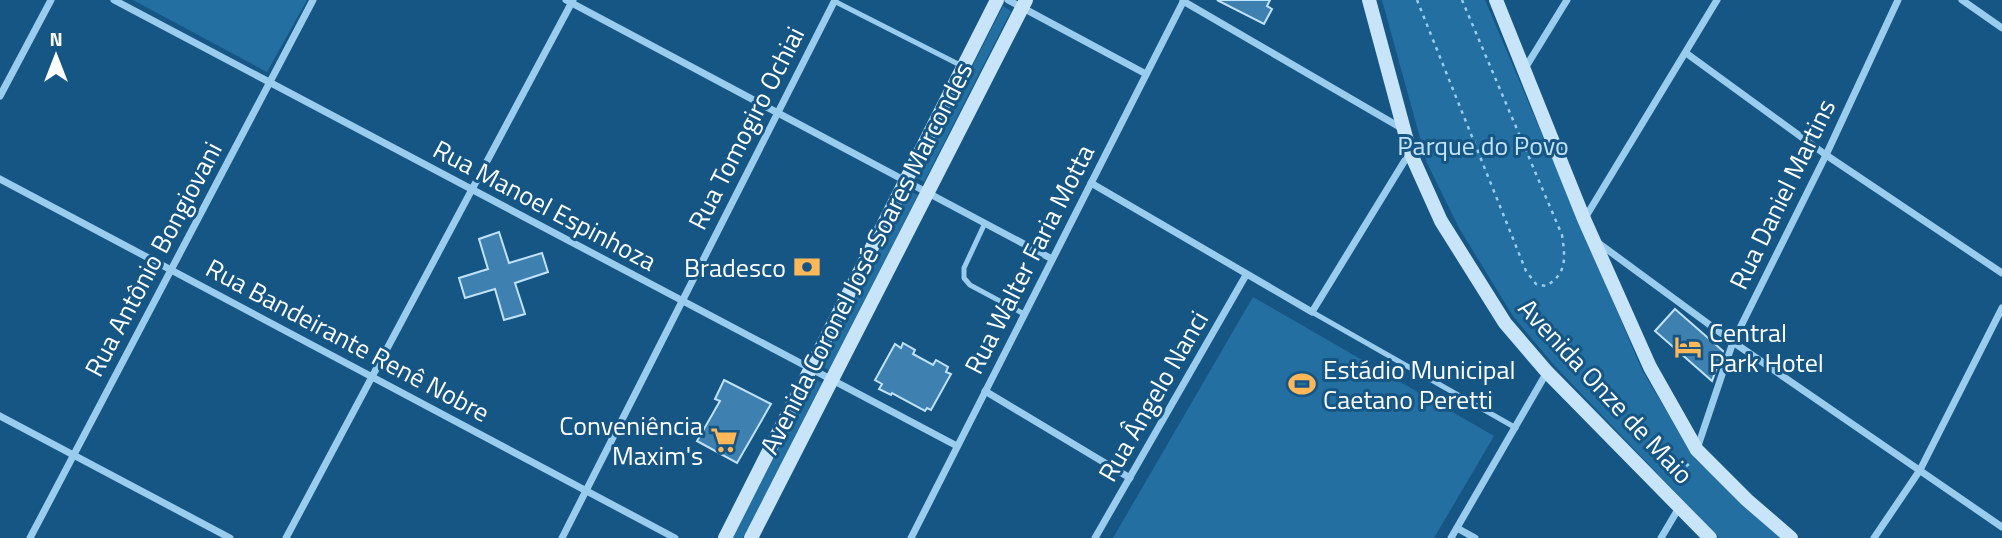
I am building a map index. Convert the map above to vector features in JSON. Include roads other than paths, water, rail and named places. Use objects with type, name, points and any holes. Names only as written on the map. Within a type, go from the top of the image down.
[{"type":"street","points":[[0,96],[51,0]]},
{"type":"street","name":"Rua Manoel Espinhoza","points":[[114,0],[957,446]]},
{"type":"street","name":"Rua Antônio Bongiovani","points":[[30,538],[313,0]]},
{"type":"street","name":"Rua Tomogiro Ochiai","points":[[562,538],[835,0]]},
{"type":"street","name":"Avenida Coronel José Soares Marcondes","points":[[725,538],[997,0]]},
{"type":"street","points":[[1008,0],[1024,4],[1146,74]]},
{"type":"street","points":[[1184,0],[1403,129]]},
{"type":"street","name":"Rua Walter Faria Motta","points":[[911,538],[1184,0]]},
{"type":"street","name":"Avenida Onze de Maio","points":[[1369,0],[1410,152],[1441,221],[1504,323],[1547,372],[1710,538]]},
{"type":"street","points":[[1496,0],[1584,219],[1650,367],[1696,455],[1791,538]]},
{"type":"street","points":[[1524,70],[1567,0]]},
{"type":"street","points":[[1584,219],[1717,0]]},
{"type":"street","name":"Rua Daniel Martins","points":[[1696,455],[1733,342],[1826,155],[1898,0]]},
{"type":"street","points":[[1962,0],[2002,27]]},
{"type":"street","points":[[286,538],[570,1],[1052,259]]},
{"type":"street","name":"Avenida Coronel José Soares Marcondes","points":[[751,538],[1024,4]]},
{"type":"street","points":[[1686,53],[1826,155],[2002,274]]},
{"type":"street","points":[[1091,183],[1312,312],[1410,152]]},
{"type":"street","name":"Rua Bandeirante Renê Nobre","points":[[0,179],[675,538]]},
{"type":"street","points":[[1594,240],[1733,342],[2002,527]]},
{"type":"street","name":"Rua Ângelo Nanci","points":[[1095,538],[1246,275]]},
{"type":"street","points":[[1874,538],[1920,470],[2002,308]]},
{"type":"street","points":[[1451,538],[1547,372]]},
{"type":"street","points":[[985,391],[1130,478]]},
{"type":"street","points":[[0,416],[230,538]]},
{"type":"street","points":[[1661,538],[1680,506]]},
{"type":"street","points":[[1457,528],[1475,538]]},
{"type":"lane","points":[[835,0],[963,67]]},
{"type":"lane","points":[[985,223],[964,268],[964,278],[970,285],[1024,314]]},
{"type":"lane","points":[[1312,312],[1516,428]]},
{"type":"place","name":"Bradesco","points":[[807,267]]},
{"type":"place","name":"Central Park Hotel","points":[[1688,347]]},
{"type":"place","name":"Estádio Municipal Caetano Peretti","points":[[1302,384]]},
{"type":"place","name":"Conveniência Maxim's","points":[[724,440]]},
{"type":"park label","name":"Parque do Povo","points":[[1483,145]]}]
